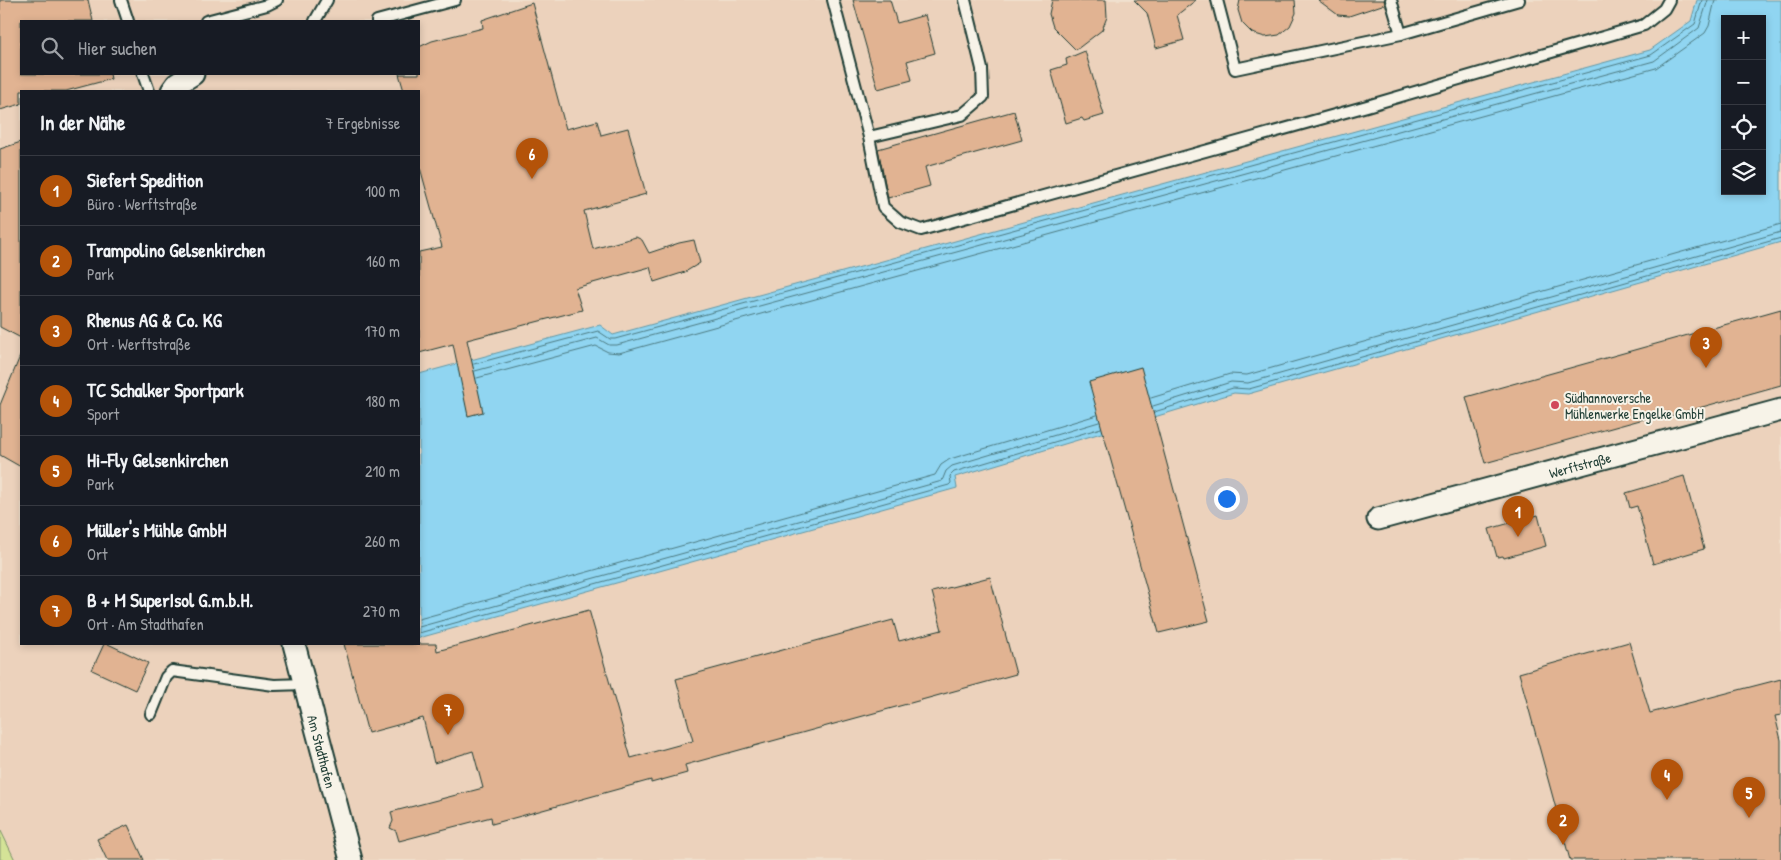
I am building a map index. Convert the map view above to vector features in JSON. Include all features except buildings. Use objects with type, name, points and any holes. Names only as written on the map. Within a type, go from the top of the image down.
[{"type":"street","points":[[173,90],[177,84],[191,75]]},
{"type":"street","name":"Werftstraße","points":[[1378,519],[1781,410]]},
{"type":"street","name":"Am Stadthafen","points":[[294,645],[351,860]]},
{"type":"lane","points":[[121,0],[128,20]]},
{"type":"lane","points":[[210,20],[267,5],[277,0]]},
{"type":"lane","points":[[316,20],[327,0]]},
{"type":"lane","points":[[381,20],[455,0]]},
{"type":"lane","points":[[833,0],[868,137],[883,207],[900,222],[921,230],[1367,106],[1644,25],[1664,9],[1669,0]]},
{"type":"lane","points":[[868,137],[962,115],[983,97],[982,69],[965,0]]},
{"type":"lane","points":[[1217,0],[1236,69],[1401,34],[1519,0]]},
{"type":"lane","points":[[1391,0],[1401,34]]},
{"type":"lane","points":[[1473,0],[1477,11]]},
{"type":"lane","points":[[143,75],[149,90]]},
{"type":"lane","points":[[151,714],[166,678],[172,671],[274,685],[305,684]]},
{"type":"shaded area","points":[[0,0],[1781,0],[1781,860],[15,860],[0,829]]},
{"type":"green space","points":[[0,829],[15,860],[0,860]]},
{"type":"water","points":[[1697,0],[1781,0],[1781,242],[1248,394],[1234,393],[955,477],[957,488],[420,638],[420,374],[600,325],[613,335],[1650,50],[1691,21]]},
{"type":"place","name":"Müller's Mühle GmbH","points":[[532,179]]},
{"type":"place","name":"Rhenus AG & Co. KG","points":[[1706,368]]},
{"type":"place","name":"Südhannoversche Mühlenwerke Engelke GmbH","points":[[1555,405]]},
{"type":"place","name":"Siefert Spedition","points":[[1518,537]]},
{"type":"place","name":"B + M SuperIsol G.m.b.H.","points":[[448,735]]},
{"type":"place","name":"TC Schalker Sportpark","points":[[1667,800]]},
{"type":"place","name":"Hi-Fly Gelsenkirchen","points":[[1749,818]]},
{"type":"place","name":"Trampolino Gelsenkirchen","points":[[1563,845]]}]
